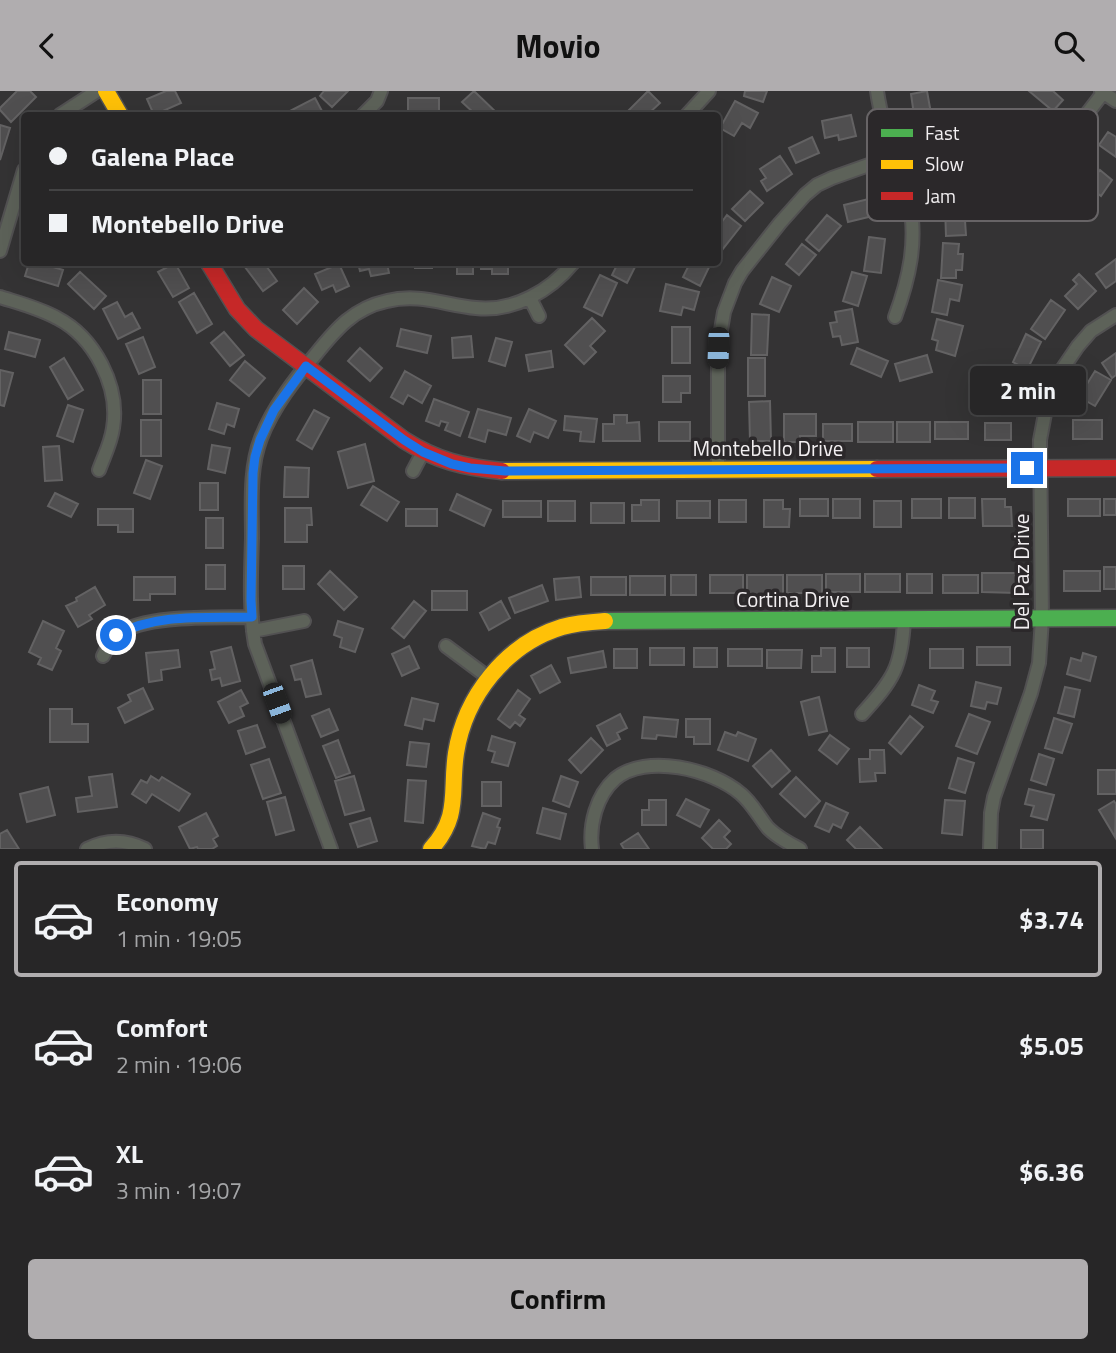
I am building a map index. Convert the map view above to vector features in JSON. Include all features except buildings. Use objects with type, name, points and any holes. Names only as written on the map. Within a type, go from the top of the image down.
[{"type":"street","points":[[65,112],[97,91]]},
{"type":"street","points":[[106,91],[118,112]]},
{"type":"street","points":[[366,112],[377,101],[381,91]]},
{"type":"street","points":[[690,112],[709,91]]},
{"type":"street","points":[[877,91],[881,109]]},
{"type":"street","points":[[1089,109],[1102,92],[1116,101]]},
{"type":"street","points":[[718,470],[718,348],[724,312],[735,283],[804,195],[817,185],[867,166]]},
{"type":"street","points":[[0,251],[21,180]]},
{"type":"street","points":[[895,317],[909,272],[913,235],[911,221]]},
{"type":"street","name":"Montebello Drive","points":[[211,266],[236,309],[245,319],[404,440],[423,452],[452,464],[505,471],[1116,468]]},
{"type":"street","points":[[331,849],[255,644],[251,600],[253,483],[255,457],[260,440],[274,410],[335,329],[368,306],[403,298],[422,298],[491,309],[519,302],[543,291],[571,266]]},
{"type":"street","points":[[0,297],[58,318],[83,338],[101,364],[108,379],[114,411],[111,437],[99,470]]},
{"type":"street","points":[[530,298],[539,316]]},
{"type":"street","name":"Del Paz Drive","points":[[990,849],[994,796],[1039,663],[1042,619],[1039,468],[1046,403],[1063,368],[1091,331],[1116,314]]},
{"type":"street","points":[[413,471],[423,452]]},
{"type":"street","points":[[103,656],[116,635],[132,627],[164,620],[252,617]]},
{"type":"street","name":"Cortina Drive","points":[[431,849],[445,832],[451,819],[455,802],[456,755],[465,719],[473,701],[489,678],[511,655],[536,638],[559,628],[606,621],[1116,618]]},
{"type":"street","points":[[862,714],[885,689],[896,670],[902,646],[904,619]]},
{"type":"street","points":[[253,631],[304,621]]},
{"type":"street","points":[[446,646],[489,678]]},
{"type":"street","points":[[592,849],[592,830],[602,794],[621,774],[651,765],[703,772],[718,779],[743,795],[775,834],[800,849]]},
{"type":"street","points":[[87,849],[112,840],[130,842],[145,849]]},
{"type":"traffic: fast","points":[[605,621],[1116,618]]},
{"type":"traffic: slow","points":[[106,91],[118,112]]},
{"type":"traffic: slow","points":[[502,471],[877,469]]},
{"type":"traffic: slow","points":[[431,849],[447,826],[451,814],[454,767],[461,732],[468,712],[491,675],[506,659],[542,635],[567,626],[605,621]]},
{"type":"traffic: jam","points":[[211,266],[237,309],[256,329],[404,440],[451,462],[502,471]]},
{"type":"traffic: jam","points":[[877,469],[1116,468]]},
{"type":"route","points":[[116,635],[132,627],[164,620],[252,617],[252,492],[255,457],[274,410],[306,366],[423,452],[437,459],[470,468],[505,471],[1027,468]]}]
